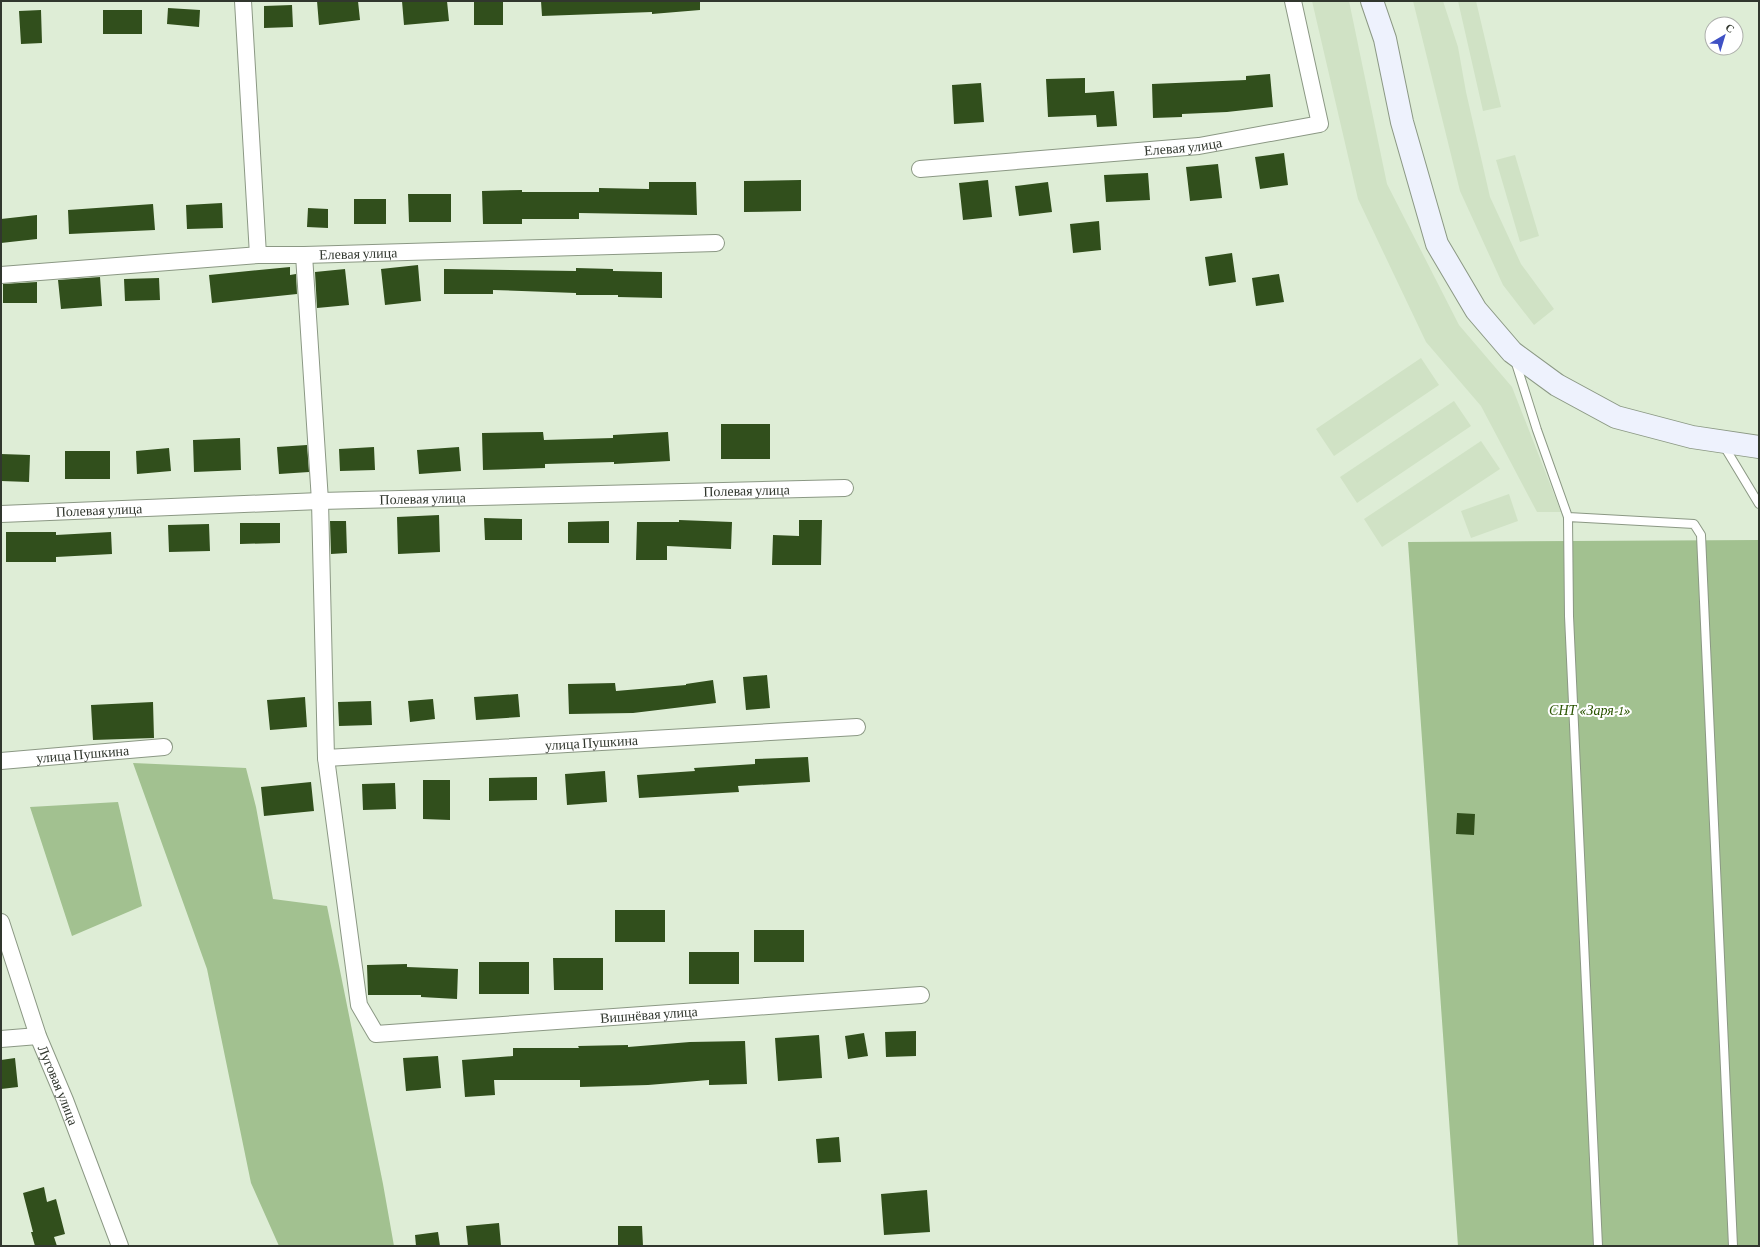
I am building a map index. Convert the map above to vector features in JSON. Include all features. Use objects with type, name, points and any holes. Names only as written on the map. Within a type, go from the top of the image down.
[{"type":"street","points":[[244,1],[258,255]]},
{"type":"street","name":"Елевая улица","points":[[920,169],[1199,146],[1320,124],[1293,1]]},
{"type":"street","points":[[1372,1],[1385,39],[1402,122],[1437,244],[1476,310],[1512,352],[1558,385],[1616,417],[1692,438],[1759,447]]},
{"type":"street","name":"Елевая улица","points":[[1,275],[258,255],[304,255],[716,243]]},
{"type":"street","points":[[304,255],[320,501],[326,758]]},
{"type":"street","name":"Полевая улица","points":[[1,514],[320,501],[845,488]]},
{"type":"street","name":"улица Пушкина","points":[[326,758],[857,727]]},
{"type":"street","name":"улица Пушкина","points":[[1,761],[164,747]]},
{"type":"street","name":"Вишнёвая улица","points":[[326,758],[359,1005],[376,1034],[921,995]]},
{"type":"street","name":"Луговая улица","points":[[1,922],[38,1036],[65,1100],[120,1246]]},
{"type":"street","points":[[1,1039],[38,1036]]},
{"type":"lane","points":[[1512,352],[1537,430],[1568,517],[1569,616],[1598,1246]]},
{"type":"lane","points":[[1722,441],[1759,504]]},
{"type":"lane","points":[[1568,517],[1694,524],[1701,535],[1733,1246]]},
{"type":"shaded area","points":[[1312,1],[1349,1],[1387,184],[1459,325],[1512,387],[1561,512],[1537,512],[1481,406],[1426,342],[1358,199]]},
{"type":"shaded area","points":[[1413,1],[1443,1],[1458,47],[1466,92],[1490,197],[1521,264],[1554,309],[1534,325],[1503,285],[1460,191]]},
{"type":"shaded area","points":[[1458,1],[1476,1],[1501,107],[1483,111]]},
{"type":"shaded area","points":[[1515,155],[1539,236],[1520,242],[1496,160]]},
{"type":"shaded area","points":[[1421,358],[1439,385],[1334,456],[1316,429]]},
{"type":"shaded area","points":[[1454,401],[1471,426],[1357,503],[1340,477]]},
{"type":"shaded area","points":[[1481,441],[1500,469],[1382,547],[1364,519]]},
{"type":"shaded area","points":[[1509,494],[1518,521],[1471,538],[1461,511]]},
{"type":"green space","name":"СНТ «Заря-1»","points":[[1759,540],[1759,1246],[1458,1246],[1408,542]]},
{"type":"green space","points":[[133,763],[246,768],[256,807],[273,899],[327,906],[394,1246],[279,1246],[251,1183],[207,969]]},
{"type":"green space","points":[[118,802],[142,906],[72,936],[30,807]]},
{"type":"building","points":[[317,1],[358,1],[360,20],[319,25]]},
{"type":"building","points":[[402,1],[447,1],[449,21],[404,25]]},
{"type":"building","points":[[474,1],[503,1],[503,25],[474,25]]},
{"type":"building","points":[[541,1],[700,1],[700,10],[652,14],[652,12],[542,16]]},
{"type":"building","points":[[292,5],[293,27],[264,28],[264,6]]},
{"type":"building","points":[[168,8],[200,10],[199,27],[167,24]]},
{"type":"building","points":[[41,10],[42,43],[21,44],[19,11]]},
{"type":"building","points":[[103,10],[142,10],[142,34],[103,34]]},
{"type":"building","points":[[1270,74],[1273,107],[1227,112],[1182,114],[1182,117],[1153,118],[1152,84],[1246,80],[1246,76]]},
{"type":"building","points":[[1085,78],[1085,93],[1114,91],[1117,126],[1097,127],[1096,115],[1048,117],[1046,79]]},
{"type":"building","points":[[981,83],[984,122],[954,124],[952,85]]},
{"type":"building","points":[[1284,153],[1288,185],[1260,189],[1255,157]]},
{"type":"building","points":[[1218,164],[1222,198],[1190,201],[1186,167]]},
{"type":"building","points":[[1148,173],[1150,200],[1106,202],[1104,175]]},
{"type":"building","points":[[801,180],[801,211],[744,212],[744,181]]},
{"type":"building","points":[[988,180],[992,217],[963,220],[959,183]]},
{"type":"building","points":[[649,182],[696,182],[697,215],[579,213],[579,219],[522,219],[522,224],[483,224],[482,191],[522,190],[522,192],[599,192],[599,188],[649,189]]},
{"type":"building","points":[[1048,182],[1052,212],[1019,216],[1015,186]]},
{"type":"building","points":[[408,194],[451,194],[451,222],[409,222]]},
{"type":"building","points":[[354,199],[386,199],[386,224],[354,224]]},
{"type":"building","points":[[222,203],[223,228],[187,229],[186,205]]},
{"type":"building","points":[[153,204],[155,230],[69,234],[68,210]]},
{"type":"building","points":[[308,208],[328,209],[328,228],[307,227]]},
{"type":"building","points":[[37,215],[37,239],[1,243],[1,219]]},
{"type":"building","points":[[1099,221],[1101,250],[1073,253],[1070,224]]},
{"type":"building","points":[[1232,253],[1236,282],[1209,286],[1205,257]]},
{"type":"building","points":[[418,265],[421,301],[385,305],[381,269]]},
{"type":"building","points":[[290,267],[290,275],[296,274],[297,294],[212,303],[209,275]]},
{"type":"building","points":[[576,268],[613,269],[613,271],[662,272],[662,298],[493,290],[493,294],[444,294],[444,269],[576,271]]},
{"type":"building","points":[[345,269],[349,305],[317,308],[315,272]]},
{"type":"building","points":[[1279,274],[1284,302],[1256,306],[1252,278]]},
{"type":"building","points":[[100,277],[102,306],[61,309],[58,280]]},
{"type":"building","points":[[159,278],[160,300],[125,301],[124,279]]},
{"type":"building","points":[[37,282],[37,303],[3,303],[3,284]]},
{"type":"building","points":[[721,424],[770,424],[770,459],[721,459]]},
{"type":"building","points":[[543,432],[544,440],[613,438],[613,435],[668,432],[670,461],[614,464],[614,462],[545,464],[545,468],[483,470],[482,433]]},
{"type":"building","points":[[240,438],[241,470],[194,472],[193,440]]},
{"type":"building","points":[[307,445],[309,472],[279,474],[277,447]]},
{"type":"building","points":[[374,447],[375,470],[340,471],[339,449]]},
{"type":"building","points":[[459,447],[461,471],[419,474],[417,450]]},
{"type":"building","points":[[169,448],[171,471],[137,474],[136,451]]},
{"type":"building","points":[[65,451],[110,451],[110,479],[65,479]]},
{"type":"building","points":[[1,454],[30,455],[29,482],[1,481]]},
{"type":"building","points":[[439,515],[440,552],[398,554],[397,517]]},
{"type":"building","points":[[484,518],[522,519],[522,540],[485,540]]},
{"type":"building","points":[[679,520],[732,522],[731,549],[667,546],[667,560],[636,560],[637,522],[679,522]]},
{"type":"building","points":[[799,520],[822,520],[821,565],[772,565],[773,535],[799,536]]},
{"type":"building","points":[[330,521],[346,521],[347,553],[331,554]]},
{"type":"building","points":[[609,521],[609,543],[568,543],[568,522]]},
{"type":"building","points":[[240,523],[280,523],[280,543],[240,544]]},
{"type":"building","points":[[209,524],[210,551],[169,552],[168,525]]},
{"type":"building","points":[[6,532],[56,532],[56,535],[111,532],[112,554],[56,557],[56,562],[6,562]]},
{"type":"building","points":[[767,675],[770,708],[746,710],[743,677]]},
{"type":"building","points":[[713,680],[716,703],[633,713],[569,714],[568,684],[615,683],[616,691],[686,685]]},
{"type":"building","points":[[518,694],[520,717],[476,720],[474,697]]},
{"type":"building","points":[[305,697],[307,727],[270,730],[267,700]]},
{"type":"building","points":[[433,699],[435,719],[410,722],[408,701]]},
{"type":"building","points":[[371,701],[372,725],[339,726],[338,702]]},
{"type":"building","points":[[153,702],[154,738],[93,740],[91,705]]},
{"type":"building","points":[[808,757],[810,782],[738,786],[739,792],[639,798],[637,775],[695,771],[694,768],[755,764],[755,759]]},
{"type":"building","points":[[605,771],[607,802],[567,805],[565,774]]},
{"type":"building","points":[[537,777],[537,800],[489,801],[489,778]]},
{"type":"building","points":[[423,780],[450,780],[450,820],[423,819]]},
{"type":"building","points":[[311,782],[314,811],[264,816],[261,787]]},
{"type":"building","points":[[395,783],[396,809],[363,810],[362,784]]},
{"type":"building","points":[[1457,813],[1475,814],[1474,835],[1456,834]]},
{"type":"building","points":[[615,910],[665,910],[665,942],[615,942]]},
{"type":"building","points":[[754,930],[804,930],[804,962],[754,962]]},
{"type":"building","points":[[689,952],[739,952],[739,984],[689,984]]},
{"type":"building","points":[[553,958],[603,958],[603,990],[554,990]]},
{"type":"building","points":[[479,962],[529,962],[529,994],[479,994]]},
{"type":"building","points":[[407,964],[407,967],[458,969],[457,999],[421,997],[421,995],[368,995],[367,965]]},
{"type":"building","points":[[916,1031],[916,1056],[886,1057],[885,1032]]},
{"type":"building","points":[[864,1033],[868,1056],[848,1059],[845,1036]]},
{"type":"building","points":[[819,1035],[822,1078],[778,1081],[775,1038]]},
{"type":"building","points":[[745,1041],[747,1084],[709,1085],[709,1080],[648,1085],[580,1087],[580,1080],[494,1080],[495,1095],[465,1097],[462,1060],[513,1056],[513,1048],[579,1048],[578,1046],[628,1045],[628,1047],[690,1042]]},
{"type":"building","points":[[438,1056],[441,1088],[406,1091],[403,1058]]},
{"type":"building","points":[[15,1058],[18,1087],[1,1089],[1,1060]]},
{"type":"building","points":[[839,1137],[841,1162],[818,1163],[816,1139]]},
{"type":"building","points":[[44,1187],[47,1202],[56,1199],[65,1234],[54,1237],[57,1246],[35,1246],[31,1232],[33,1232],[23,1193]]},
{"type":"building","points":[[927,1190],[930,1232],[884,1235],[881,1194]]},
{"type":"building","points":[[499,1223],[501,1246],[468,1246],[466,1226]]},
{"type":"building","points":[[618,1226],[642,1226],[643,1246],[618,1246]]},
{"type":"building","points":[[438,1232],[440,1246],[416,1246],[415,1235]]}]
